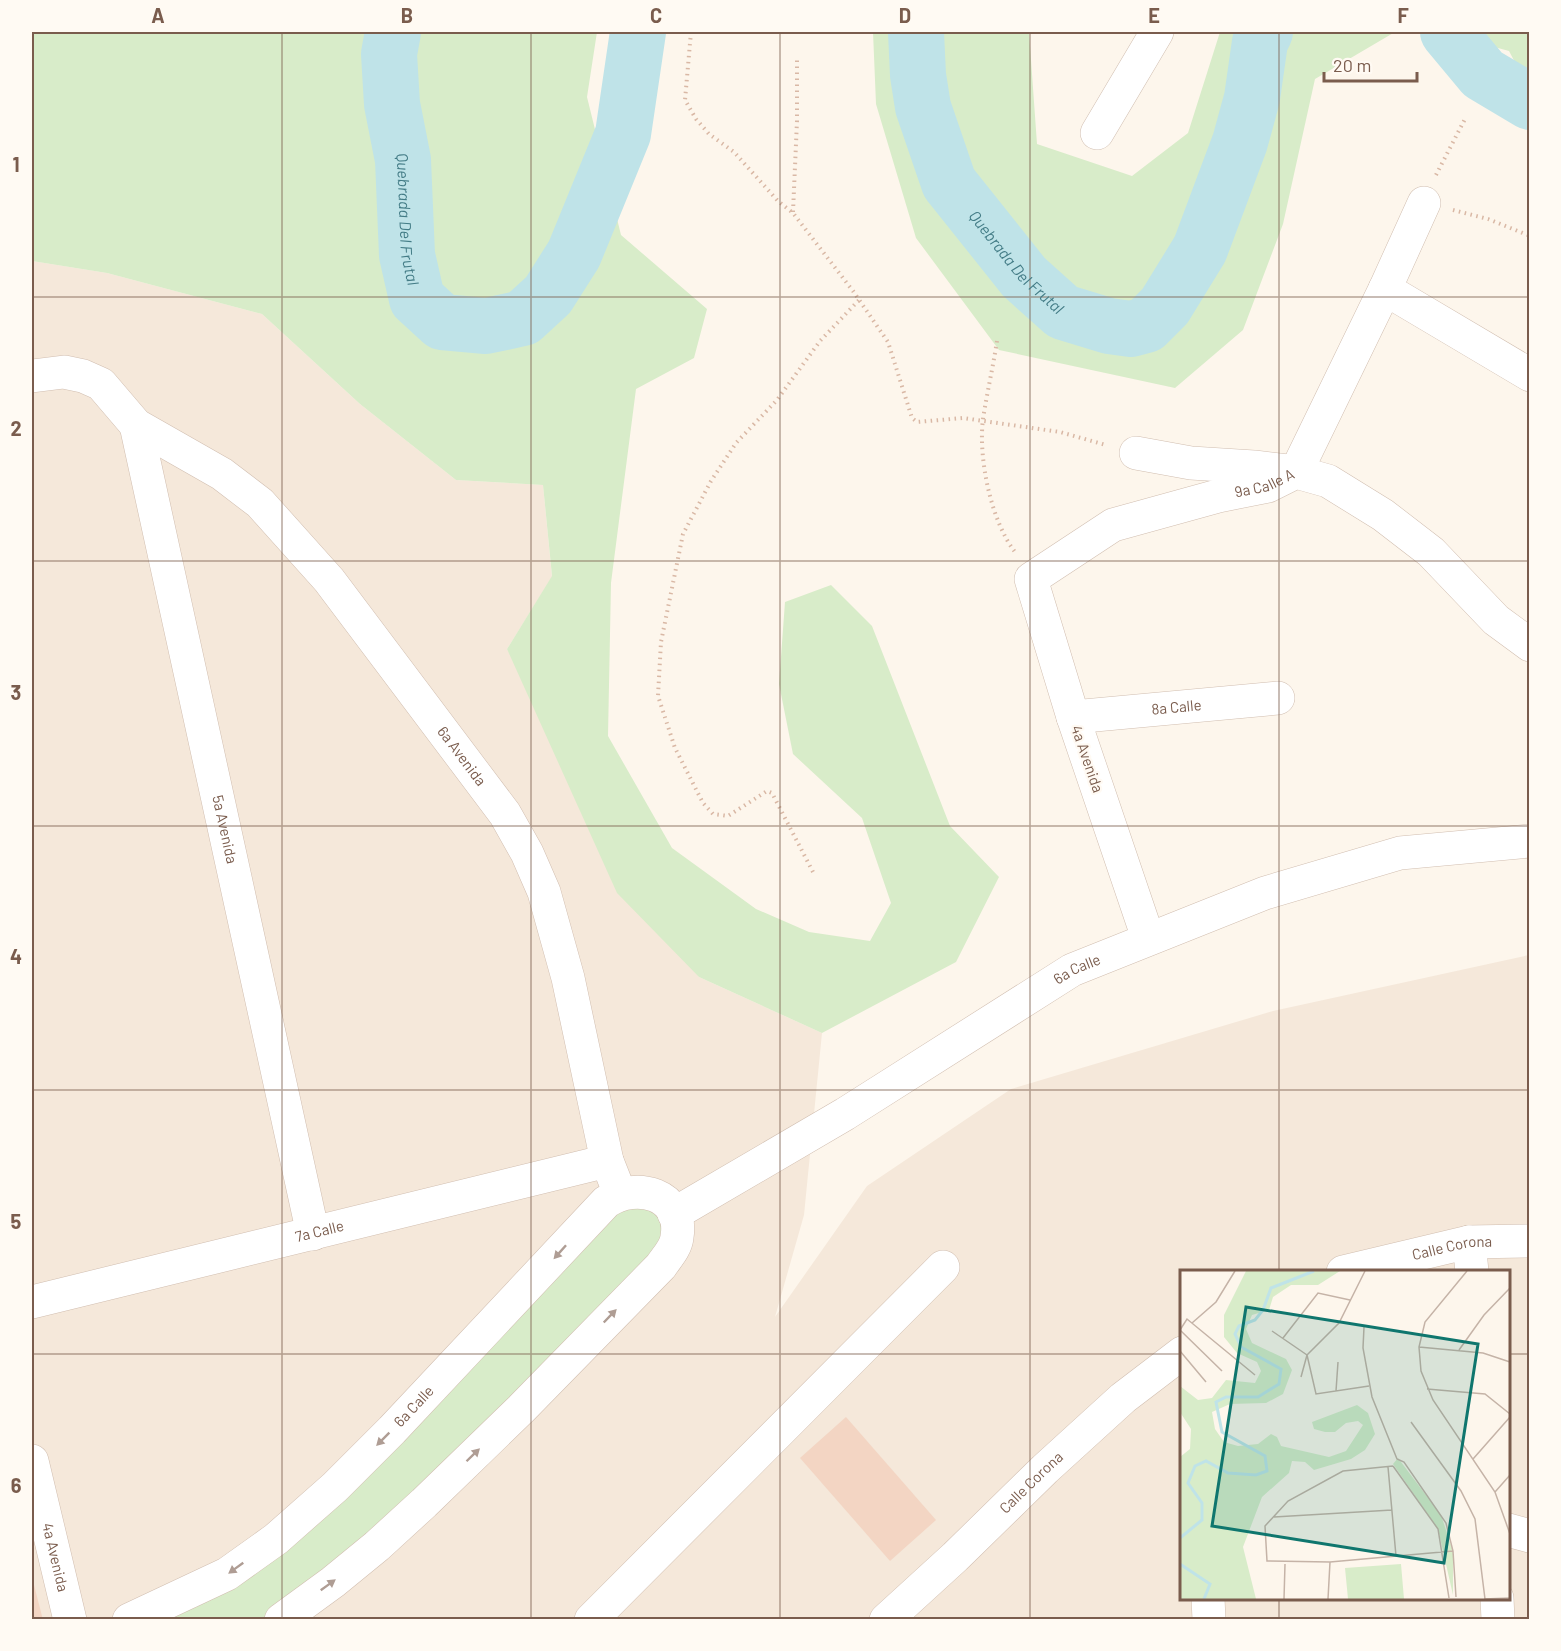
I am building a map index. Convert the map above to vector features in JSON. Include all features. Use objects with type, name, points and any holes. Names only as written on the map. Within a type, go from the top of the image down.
[{"type":"street","points":[[1097,134],[1157,32]]},
{"type":"street","points":[[1136,453],[1191,463],[1296,472],[1424,203]]},
{"type":"street","points":[[1385,289],[1530,375]]},
{"type":"street","points":[[32,376],[64,372],[83,376],[101,384],[136,425]]},
{"type":"street","name":"6a Avenida","points":[[136,425],[222,474],[260,503],[329,580],[505,814],[527,853],[544,892],[568,978],[607,1161],[620,1194]]},
{"type":"street","name":"5a Avenida","points":[[136,425],[313,1234]]},
{"type":"street","name":"9a Calle A","points":[[1031,579],[1113,525],[1218,496],[1268,486],[1296,472],[1328,481],[1383,515],[1431,552],[1496,620],[1530,645]]},
{"type":"street","name":"4a Avenida","points":[[1031,579],[1073,717],[1148,938]]},
{"type":"street","name":"8a Calle","points":[[1073,717],[1278,698]]},
{"type":"street","name":"6a Calle","points":[[674,1214],[845,1114],[1072,970],[1265,892],[1401,853],[1530,841]]},
{"type":"street","name":"7a Calle","points":[[32,1302],[607,1161]]},
{"type":"street","points":[[281,1620],[333,1582],[416,1510],[521,1408],[661,1266],[677,1239],[674,1214],[664,1201],[651,1194],[635,1191],[620,1194]]},
{"type":"street","name":"6a Calle","points":[[129,1620],[228,1574],[276,1539],[335,1487],[392,1430],[585,1223],[606,1202],[620,1194]]},
{"type":"street","name":"Calle Corona","points":[[1359,1270],[1471,1257],[1530,1241]]},
{"type":"street","points":[[591,1620],[943,1268]]},
{"type":"street","name":"Calle Corona","points":[[886,1620],[1123,1398],[1180,1355]]},
{"type":"street","name":"4a Avenida","points":[[32,1461],[70,1620]]},
{"type":"street","points":[[1510,1530],[1530,1536]]},
{"type":"street","points":[[1208,1600],[1209,1620]]},
{"type":"street","points":[[1497,1600],[1498,1620]]},
{"type":"path","points":[[691,32],[686,100],[696,120],[734,152],[778,201],[793,213],[860,300],[888,342],[912,418],[917,422],[963,418],[1059,432],[1136,453]]},
{"type":"path","points":[[793,213],[797,60]]},
{"type":"path","points":[[1466,117],[1440,166],[1424,203],[1488,219],[1530,236]]},
{"type":"path","points":[[813,872],[772,792],[767,791],[728,816],[713,814],[703,802],[675,748],[658,696],[661,642],[683,534],[711,481],[736,442],[777,400],[820,341],[860,300]]},
{"type":"path","points":[[997,341],[983,421],[984,468],[1003,534],[1031,579]]},
{"type":"shaded area","points":[[32,261],[107,273],[262,314],[360,404],[456,480],[543,485],[552,577],[507,649],[699,977],[822,1033],[804,1215],[775,1317],[867,1186],[1011,1089],[1273,1011],[1529,955],[1529,1619],[32,1619]]},
{"type":"green space","points":[[32,32],[597,32],[587,97],[621,235],[707,309],[694,358],[636,389],[611,583],[608,736],[672,848],[756,909],[809,932],[870,941],[891,903],[862,818],[793,754],[779,684],[785,602],[831,585],[872,626],[950,826],[999,877],[956,962],[822,1033],[699,977],[617,893],[507,649],[552,576],[543,485],[456,480],[360,404],[262,314],[107,273],[32,261]]},
{"type":"green space","points":[[873,32],[1029,32],[1037,144],[1132,176],[1188,133],[1220,32],[1395,32],[1315,79],[1283,224],[1243,330],[1175,388],[999,350],[916,238],[876,104]]},
{"type":"green space","points":[[1439,32],[1529,32],[1529,89],[1509,51]]},
{"type":"green space","points":[[635,1191],[677,1239],[281,1619],[129,1620],[227,1574]]},
{"type":"building","points":[[846,1417],[936,1520],[890,1561],[800,1458]]},
{"type":"building","points":[[32,1577],[43,1620],[32,1620]]},
{"type":"waterway","name":"Quebrada Del Frutal","points":[[393,32],[389,54],[392,104],[403,160],[407,255],[417,299],[442,322],[486,326],[523,318],[548,295],[574,254],[623,134],[638,32]]},
{"type":"waterway","name":"Quebrada Del Frutal","points":[[916,32],[918,75],[923,107],[949,183],[1024,277],[1063,312],[1109,326],[1131,329],[1146,325],[1165,306],[1200,249],[1240,142],[1252,98],[1260,42],[1265,32]]},
{"type":"waterway","name":"Quebrada Del Frutal","points":[[1448,32],[1483,74],[1530,102]]}]
